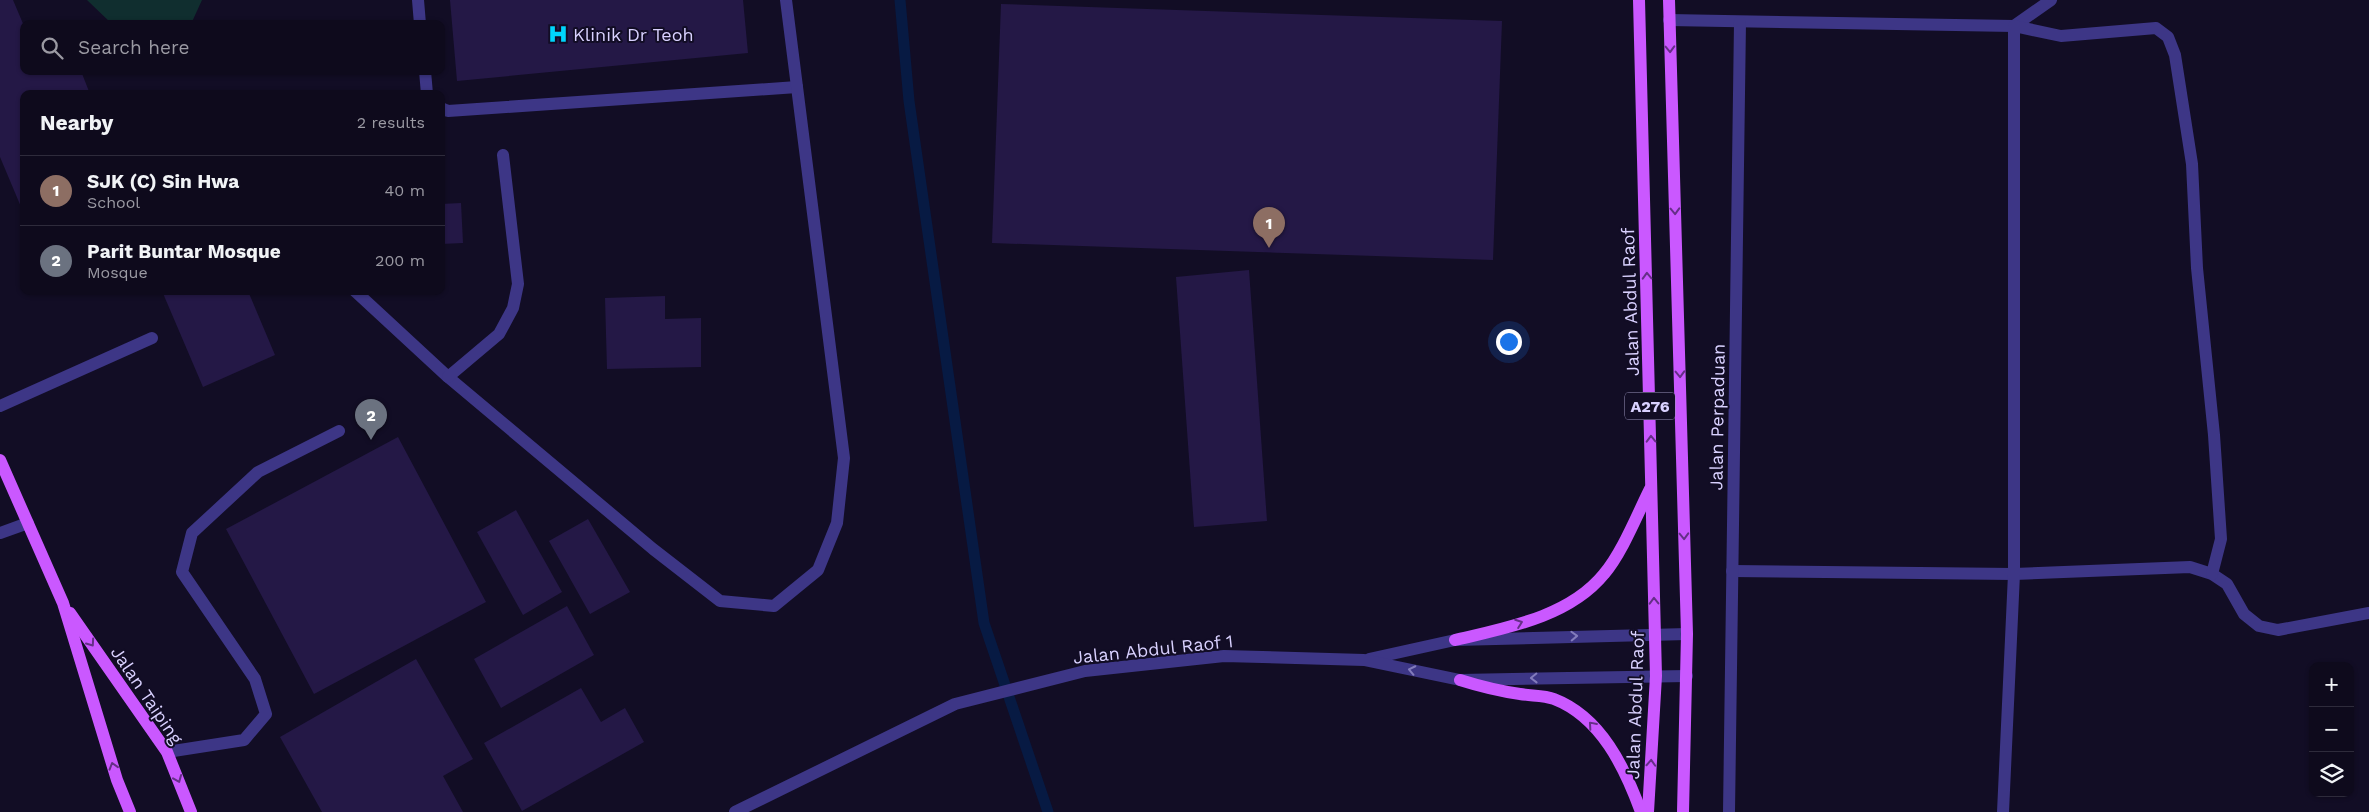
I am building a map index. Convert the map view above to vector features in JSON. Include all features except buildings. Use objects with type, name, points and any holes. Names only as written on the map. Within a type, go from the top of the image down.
[{"type":"main road","name":"Jalan Abdul Raof","points":[[1639,0],[1656,676],[1648,812]]},
{"type":"main road","name":"A276","points":[[1670,0],[1687,634],[1683,812]]},
{"type":"main road","name":"Jalan Taiping","points":[[0,460],[63,603],[117,780],[130,812]]},
{"type":"main road","points":[[1455,640],[1510,627],[1578,599],[1605,574],[1652,486]]},
{"type":"main road","name":"Jalan Taiping","points":[[63,603],[167,752],[191,812]]},
{"type":"main road","points":[[1460,680],[1485,687],[1554,699],[1584,716],[1608,744],[1632,788],[1641,812]]},
{"type":"street","points":[[418,0],[420,20]]},
{"type":"street","points":[[359,295],[448,377],[652,549],[720,600],[774,606],[818,570],[837,523],[844,458],[786,0]]},
{"type":"street","points":[[2014,26],[2051,0]]},
{"type":"street","points":[[1670,20],[2014,26],[2061,36],[2156,28],[2168,37],[2175,55],[2192,164],[2197,268],[2214,435],[2221,539],[2212,574]]},
{"type":"street","name":"Jalan Perpaduan","points":[[1729,812],[1740,22]]},
{"type":"street","points":[[2003,812],[2014,574],[2014,26]]},
{"type":"street","points":[[425,75],[427,90]]},
{"type":"street","points":[[445,110],[448,112],[797,87]]},
{"type":"street","points":[[448,377],[498,334],[513,308],[518,284],[503,155]]},
{"type":"street","points":[[0,406],[152,338]]},
{"type":"street","points":[[167,752],[244,740],[266,714],[255,679],[182,572],[192,533],[258,472],[339,431]]},
{"type":"street","points":[[0,533],[28,523]]},
{"type":"street","points":[[1732,571],[2014,574],[2190,567],[2212,574],[2227,584],[2244,614],[2259,626],[2278,630],[2369,613]]},
{"type":"street","name":"Jalan Abdul Raof 1","points":[[1364,660],[1455,640],[1687,634]]},
{"type":"street","name":"Jalan Abdul Raof 1","points":[[735,812],[955,704],[1085,671],[1224,656],[1364,660],[1460,680],[1687,676]]},
{"type":"green space","points":[[87,0],[202,0],[193,20],[108,20]]},
{"type":"waterway","points":[[900,0],[909,101],[984,623],[1048,812]]},
{"type":"place","name":"Klinik Dr Teoh","points":[[558,34]]},
{"type":"place","name":"SJK (C) Sin Hwa","points":[[1269,248]]},
{"type":"place","name":"Parit Buntar Mosque","points":[[371,440]]}]
